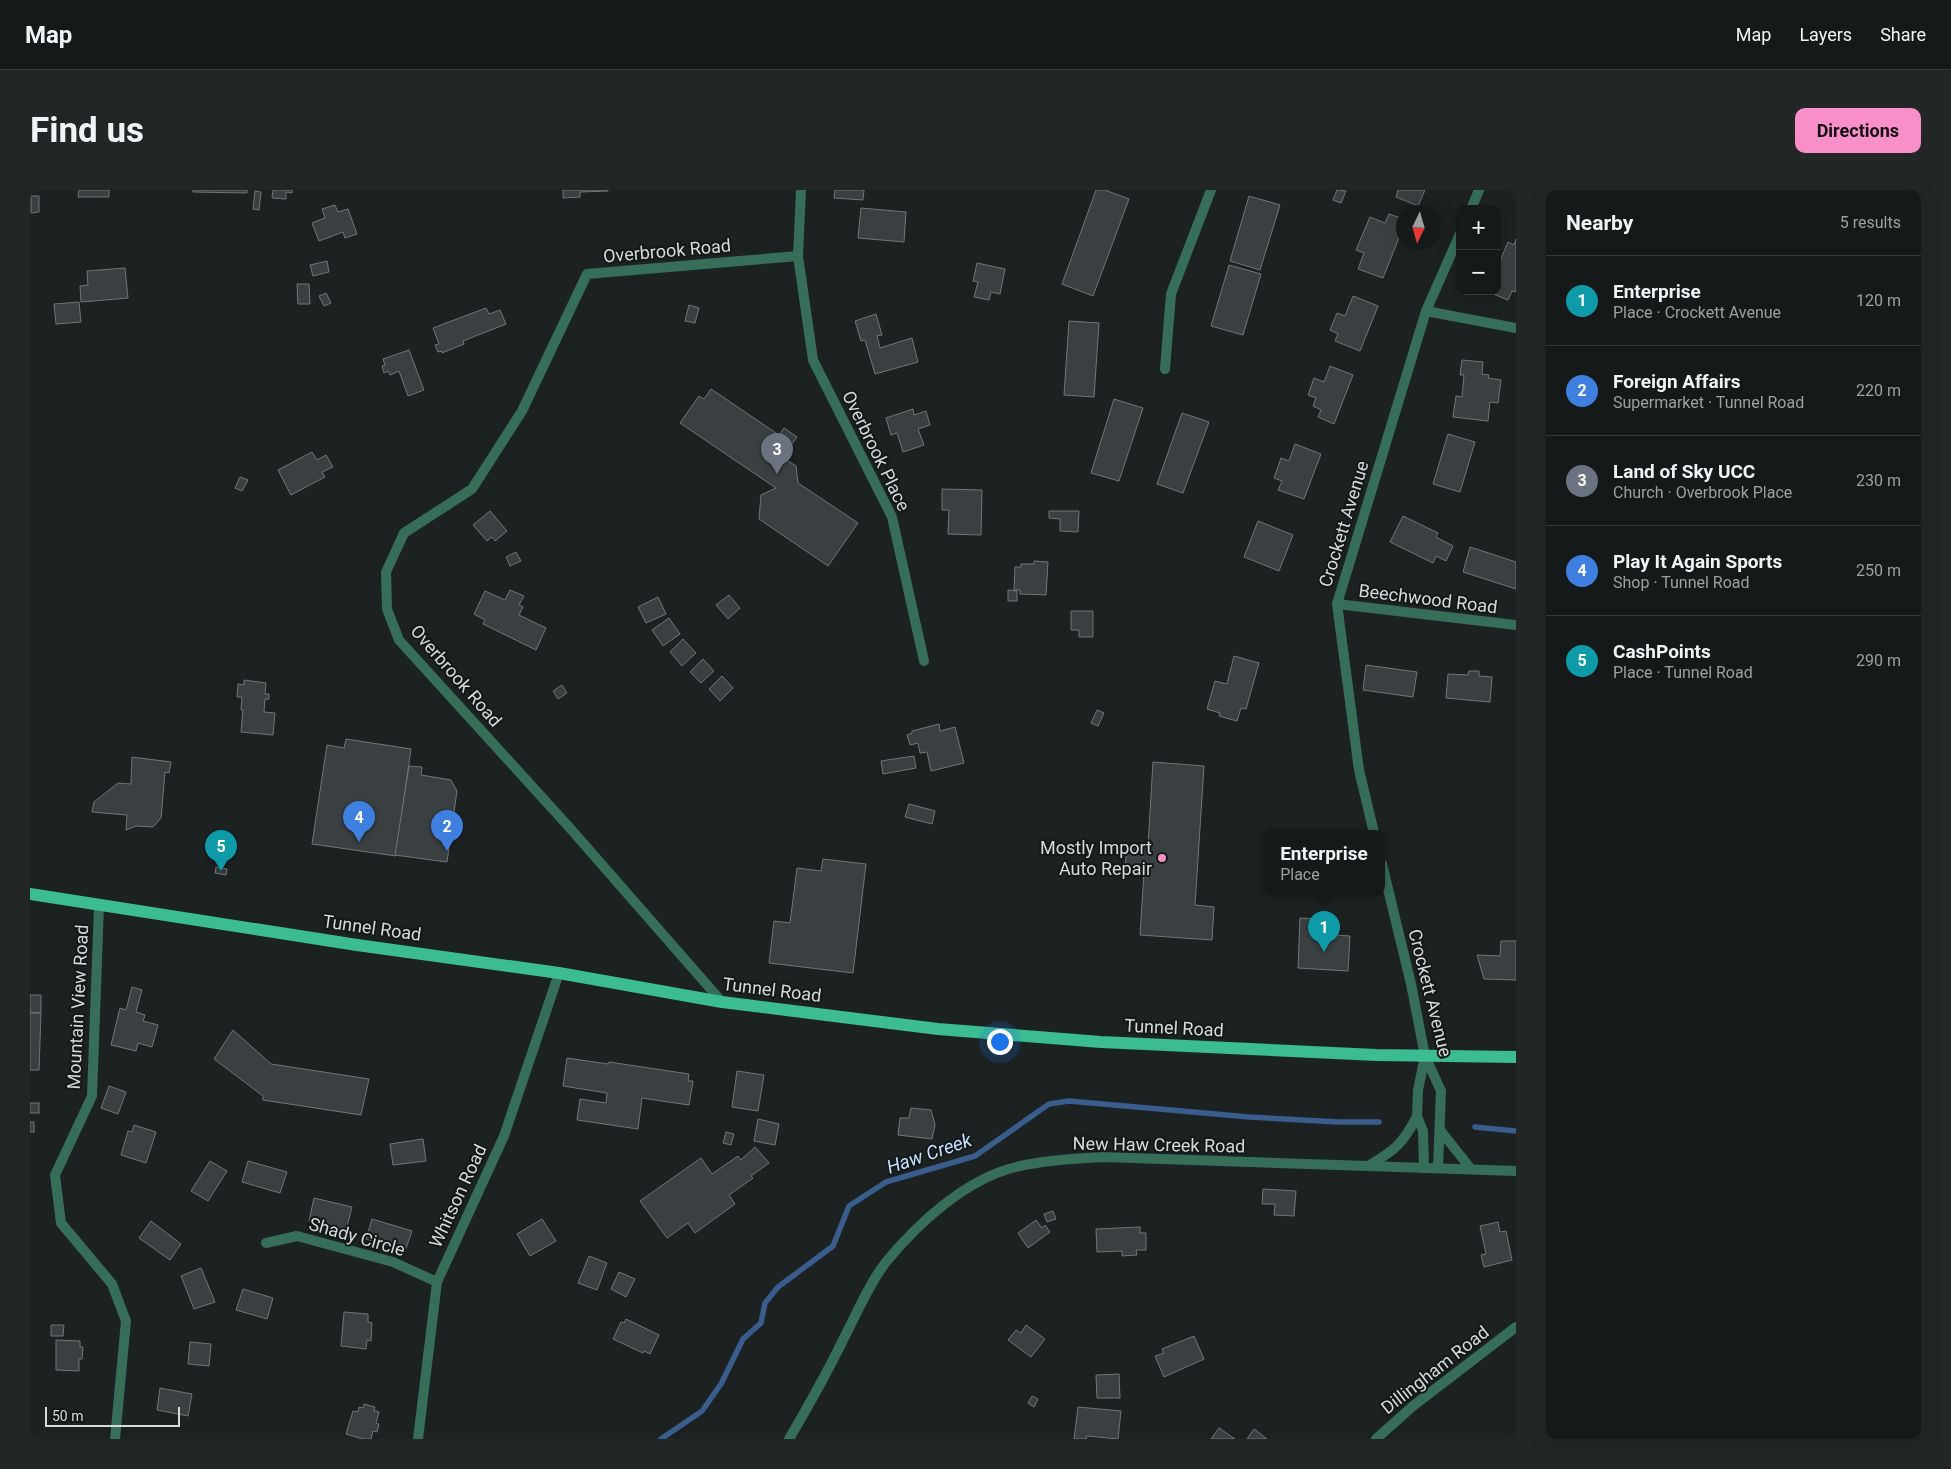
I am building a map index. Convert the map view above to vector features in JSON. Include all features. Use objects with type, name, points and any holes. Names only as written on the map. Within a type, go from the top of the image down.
[{"type":"main road","name":"Tunnel Road","points":[[30,894],[357,945],[559,973],[722,1002],[938,1029],[1101,1042],[1425,1056],[1516,1057]]},
{"type":"street","points":[[798,256],[801,190]]},
{"type":"street","points":[[1165,369],[1171,294],[1211,190]]},
{"type":"street","points":[[1473,205],[1479,190]]},
{"type":"street","name":"Crockett Avenue","points":[[1373,830],[1358,770],[1337,604],[1426,311],[1456,243]]},
{"type":"street","name":"Overbrook Place","points":[[798,256],[813,360],[892,517],[924,661]]},
{"type":"street","name":"Overbrook Road","points":[[722,1002],[568,827],[399,640],[387,610],[386,572],[404,533],[472,489],[522,411],[587,274],[798,256]]},
{"type":"street","points":[[1426,311],[1516,328]]},
{"type":"street","name":"Beechwood Road","points":[[1337,604],[1516,625]]},
{"type":"street","name":"Crockett Avenue","points":[[1385,876],[1411,984],[1425,1056],[1442,1091],[1438,1168]]},
{"type":"street","name":"Mountain View Road","points":[[99,906],[92,1096],[55,1174],[61,1223],[112,1284],[126,1322],[115,1439]]},
{"type":"street","name":"Whitson Road","points":[[418,1439],[437,1282],[504,1136],[559,973]]},
{"type":"street","points":[[1424,1168],[1424,1131],[1418,1116],[1418,1090],[1425,1056]]},
{"type":"street","points":[[1368,1166],[1390,1153],[1407,1137],[1418,1116]]},
{"type":"street","points":[[1440,1130],[1471,1169]]},
{"type":"street","name":"New Haw Creek Road","points":[[789,1439],[814,1397],[864,1298],[886,1263],[937,1210],[970,1185],[1014,1167],[1056,1160],[1102,1157],[1516,1171]]},
{"type":"street","name":"Shady Circle","points":[[266,1243],[297,1236],[393,1262],[437,1282]]},
{"type":"street","name":"Dillingham Road","points":[[1376,1439],[1413,1406],[1516,1327]]},
{"type":"building","points":[[79,190],[109,190],[109,197],[78,197]]},
{"type":"building","points":[[193,190],[247,190],[247,193],[193,192]]},
{"type":"building","points":[[273,190],[292,190],[292,193],[286,192],[286,199],[272,198]]},
{"type":"building","points":[[563,190],[608,191],[580,192],[580,197],[563,198]]},
{"type":"building","points":[[835,190],[864,190],[863,200],[834,198]]},
{"type":"building","points":[[1096,190],[1105,190],[1129,199],[1093,296],[1062,284]]},
{"type":"building","points":[[1337,190],[1346,191],[1341,203],[1333,200]]},
{"type":"building","points":[[1398,190],[1425,190],[1418,205],[1396,197]]},
{"type":"building","points":[[255,191],[261,192],[259,210],[253,209]]},
{"type":"building","points":[[31,196],[39,196],[39,212],[31,213]]},
{"type":"building","points":[[1249,196],[1280,205],[1260,270],[1230,261]]},
{"type":"building","points":[[335,205],[338,212],[348,209],[357,234],[345,238],[343,232],[319,241],[312,223],[325,218],[322,209]]},
{"type":"building","points":[[861,208],[906,212],[904,242],[858,238]]},
{"type":"building","points":[[1389,214],[1396,216],[1396,245],[1383,278],[1358,269],[1364,253],[1356,250],[1370,217],[1385,223]]},
{"type":"building","points":[[1516,239],[1516,289],[1515,292],[1512,291],[1508,300],[1496,295],[1501,295],[1501,259],[1508,242],[1514,245]]},
{"type":"building","points":[[327,261],[329,272],[313,276],[310,265]]},
{"type":"building","points":[[977,263],[1005,269],[1000,294],[991,292],[989,300],[974,297],[978,282],[973,281]]},
{"type":"building","points":[[1229,265],[1261,274],[1243,335],[1211,326]]},
{"type":"building","points":[[125,268],[128,298],[81,302],[80,286],[88,285],[87,271]]},
{"type":"building","points":[[297,284],[309,284],[310,304],[298,304]]},
{"type":"building","points":[[326,293],[331,303],[324,306],[319,296]]},
{"type":"building","points":[[1353,296],[1378,306],[1360,351],[1335,341],[1338,334],[1330,330],[1337,313],[1345,316]]},
{"type":"building","points":[[79,302],[81,322],[56,324],[54,304]]},
{"type":"building","points":[[689,305],[699,308],[695,323],[685,321]]},
{"type":"building","points":[[486,308],[489,314],[500,310],[506,324],[463,341],[464,344],[442,353],[442,351],[438,352],[435,345],[439,344],[433,328]]},
{"type":"building","points":[[876,314],[882,335],[877,336],[880,348],[912,338],[918,362],[875,374],[865,340],[861,341],[855,321]]},
{"type":"building","points":[[1069,321],[1099,323],[1094,397],[1064,395]]},
{"type":"building","points":[[409,350],[424,390],[408,396],[399,371],[390,375],[388,371],[384,373],[382,366],[385,365],[383,359]]},
{"type":"building","points":[[1462,360],[1483,362],[1482,374],[1489,375],[1488,378],[1501,380],[1498,403],[1490,402],[1488,421],[1453,417],[1456,396],[1462,397],[1464,375],[1460,375]]},
{"type":"building","points":[[1330,366],[1353,375],[1334,424],[1318,417],[1321,410],[1313,406],[1316,398],[1308,395],[1314,378],[1324,382]]},
{"type":"building","points":[[711,389],[779,435],[784,428],[797,437],[788,449],[791,451],[785,459],[796,466],[798,483],[858,523],[828,566],[759,519],[761,495],[776,488],[680,423],[699,396],[704,399]]},
{"type":"building","points":[[1114,399],[1143,408],[1119,481],[1091,473]]},
{"type":"building","points":[[913,409],[914,415],[926,411],[930,425],[918,429],[924,445],[903,452],[897,433],[891,435],[886,418]]},
{"type":"building","points":[[1182,413],[1209,422],[1183,493],[1157,484]]},
{"type":"building","points":[[1448,434],[1475,442],[1460,492],[1433,484]]},
{"type":"building","points":[[1295,444],[1321,454],[1304,499],[1278,490],[1282,481],[1274,478],[1281,458],[1289,461]]},
{"type":"building","points":[[312,452],[317,460],[326,455],[333,467],[322,472],[325,477],[291,495],[278,470]]},
{"type":"building","points":[[240,477],[248,480],[242,491],[235,488]]},
{"type":"building","points":[[942,489],[982,490],[981,535],[948,534],[949,510],[942,510]]},
{"type":"building","points":[[490,511],[507,531],[495,541],[492,537],[487,541],[473,525]]},
{"type":"building","points":[[1049,511],[1079,511],[1078,532],[1060,531],[1060,519],[1049,518]]},
{"type":"building","points":[[1403,516],[1438,533],[1436,537],[1453,546],[1446,561],[1436,556],[1433,563],[1390,542]]},
{"type":"building","points":[[1258,521],[1293,535],[1279,571],[1244,557]]},
{"type":"building","points":[[1470,547],[1516,562],[1516,589],[1463,572]]},
{"type":"building","points":[[516,552],[521,561],[510,566],[506,557]]},
{"type":"building","points":[[1034,561],[1048,562],[1046,595],[1020,594],[1020,590],[1014,590],[1015,567],[1021,567],[1021,564],[1034,564]]},
{"type":"building","points":[[510,590],[524,596],[519,605],[523,607],[519,615],[546,628],[536,650],[483,624],[485,620],[474,614],[485,591],[505,600]]},
{"type":"building","points":[[1008,590],[1017,591],[1017,601],[1008,601]]},
{"type":"building","points":[[729,595],[740,608],[728,619],[716,605]]},
{"type":"building","points":[[658,597],[666,614],[646,623],[638,607]]},
{"type":"building","points":[[1071,611],[1093,611],[1093,637],[1079,637],[1079,630],[1071,630]]},
{"type":"building","points":[[669,618],[680,634],[663,646],[652,630]]},
{"type":"building","points":[[683,639],[696,653],[682,666],[670,652]]},
{"type":"building","points":[[1234,656],[1259,663],[1246,709],[1241,708],[1237,721],[1219,716],[1220,713],[1207,709],[1215,681],[1227,684]]},
{"type":"building","points":[[703,659],[714,671],[701,683],[690,672]]},
{"type":"building","points":[[1366,665],[1417,672],[1413,697],[1363,690]]},
{"type":"building","points":[[1469,671],[1479,671],[1479,676],[1492,677],[1490,702],[1446,698],[1448,674],[1468,675]]},
{"type":"building","points":[[722,676],[733,688],[720,701],[709,689]]},
{"type":"building","points":[[244,680],[266,683],[265,694],[269,694],[269,699],[265,699],[264,712],[275,713],[273,735],[241,732],[242,697],[237,697],[238,684],[244,685]]},
{"type":"building","points":[[562,685],[567,693],[558,699],[553,691]]},
{"type":"building","points":[[1097,710],[1104,713],[1098,726],[1091,723]]},
{"type":"building","points":[[939,724],[940,731],[955,727],[964,763],[931,771],[927,752],[920,753],[918,743],[910,745],[907,735],[912,733],[912,731]]},
{"type":"building","points":[[346,739],[411,749],[396,856],[312,844],[327,745],[344,748]]},
{"type":"building","points":[[914,756],[916,768],[883,774],[881,761]]},
{"type":"building","points":[[132,757],[171,762],[169,773],[165,772],[161,818],[153,827],[136,826],[126,830],[127,815],[92,812],[94,802],[118,783],[131,784]]},
{"type":"building","name":"Mostly Import Auto Repair","points":[[1153,762],[1204,766],[1195,905],[1214,907],[1212,940],[1140,935],[1144,872],[1125,871],[1127,845],[1148,846]]},
{"type":"building","points":[[409,766],[422,767],[421,775],[451,780],[457,791],[447,862],[395,855]]},
{"type":"building","points":[[909,804],[935,811],[932,824],[905,817]]},
{"type":"building","points":[[823,859],[866,864],[853,973],[769,963],[774,921],[790,923],[797,868],[821,871]]},
{"type":"building","points":[[216,867],[227,869],[226,875],[215,873]]},
{"type":"building","points":[[1300,918],[1336,920],[1335,935],[1350,936],[1348,971],[1298,968]]},
{"type":"building","points":[[1501,941],[1516,941],[1516,980],[1484,979],[1477,955],[1500,956]]},
{"type":"building","points":[[132,987],[142,990],[136,1012],[145,1015],[143,1021],[158,1025],[152,1047],[138,1043],[136,1051],[111,1045],[120,1008],[126,1010]]},
{"type":"building","points":[[30,995],[41,995],[41,1013],[30,1012]]},
{"type":"building","points":[[30,1013],[41,1013],[39,1070],[30,1070]]},
{"type":"building","points":[[233,1030],[271,1064],[369,1079],[361,1115],[263,1100],[263,1096],[214,1059]]},
{"type":"building","points":[[567,1058],[689,1074],[688,1081],[693,1081],[689,1105],[642,1098],[638,1129],[577,1120],[580,1099],[606,1103],[607,1093],[563,1086]]},
{"type":"building","points":[[737,1071],[764,1075],[758,1111],[732,1107]]},
{"type":"building","points":[[109,1086],[126,1092],[118,1114],[101,1108]]},
{"type":"building","points":[[30,1103],[39,1103],[39,1113],[30,1113]]},
{"type":"building","points":[[911,1108],[931,1110],[935,1125],[932,1139],[898,1135],[900,1118],[909,1118]]},
{"type":"building","points":[[758,1119],[779,1124],[775,1145],[754,1141]]},
{"type":"building","points":[[30,1122],[34,1122],[34,1132],[30,1132]]},
{"type":"building","points":[[134,1125],[156,1132],[146,1163],[121,1155],[128,1131],[132,1132]]},
{"type":"building","points":[[726,1132],[734,1134],[731,1145],[723,1143]]},
{"type":"building","points":[[423,1139],[426,1161],[393,1165],[390,1144]]},
{"type":"building","points":[[755,1147],[769,1163],[751,1176],[753,1178],[729,1195],[735,1204],[695,1233],[688,1223],[667,1238],[640,1201],[701,1158],[712,1174],[738,1156],[741,1160]]},
{"type":"building","points":[[210,1161],[227,1171],[208,1201],[191,1191]]},
{"type":"building","points":[[248,1161],[287,1172],[280,1193],[242,1182]]},
{"type":"building","points":[[1263,1189],[1296,1191],[1294,1216],[1274,1215],[1275,1204],[1262,1204]]},
{"type":"building","points":[[314,1198],[352,1207],[346,1230],[338,1228],[336,1233],[328,1231],[329,1226],[309,1221]]},
{"type":"building","points":[[1053,1211],[1056,1219],[1047,1222],[1044,1214]]},
{"type":"building","points":[[372,1219],[412,1231],[405,1251],[366,1239]]},
{"type":"building","points":[[542,1219],[556,1241],[530,1256],[517,1234]]},
{"type":"building","points":[[1036,1220],[1042,1228],[1045,1225],[1050,1232],[1028,1248],[1018,1233]]},
{"type":"building","points":[[151,1221],[181,1244],[170,1260],[139,1238]]},
{"type":"building","points":[[1498,1222],[1500,1232],[1506,1231],[1512,1260],[1484,1267],[1481,1255],[1486,1254],[1480,1226]]},
{"type":"building","points":[[1140,1227],[1140,1233],[1146,1233],[1146,1250],[1136,1250],[1137,1255],[1122,1256],[1122,1251],[1097,1252],[1096,1229]]},
{"type":"building","points":[[589,1256],[607,1263],[597,1290],[578,1283]]},
{"type":"building","points":[[201,1268],[215,1302],[194,1309],[181,1276]]},
{"type":"building","points":[[619,1272],[635,1279],[626,1297],[611,1289]]},
{"type":"building","points":[[243,1289],[273,1298],[267,1319],[236,1310]]},
{"type":"building","points":[[344,1312],[368,1314],[368,1322],[372,1323],[371,1341],[367,1340],[366,1349],[341,1346]]},
{"type":"building","points":[[626,1319],[659,1335],[650,1354],[644,1351],[643,1353],[613,1339],[621,1322],[624,1323]]},
{"type":"building","points":[[51,1325],[64,1325],[63,1336],[51,1336]]},
{"type":"building","points":[[1026,1325],[1045,1339],[1031,1357],[1008,1340],[1016,1330],[1021,1333]]},
{"type":"building","points":[[1194,1336],[1204,1359],[1164,1377],[1155,1356],[1164,1353],[1162,1349]]},
{"type":"building","points":[[56,1340],[80,1341],[80,1347],[83,1347],[82,1359],[79,1359],[79,1371],[56,1370]]},
{"type":"building","points":[[190,1342],[211,1344],[209,1366],[188,1364]]},
{"type":"building","points":[[1119,1374],[1120,1398],[1097,1398],[1096,1375]]},
{"type":"building","points":[[160,1388],[192,1394],[188,1416],[157,1410]]},
{"type":"building","points":[[1032,1396],[1038,1399],[1034,1407],[1028,1403]]},
{"type":"building","points":[[364,1404],[375,1407],[374,1411],[379,1412],[376,1423],[379,1424],[377,1432],[373,1431],[371,1439],[363,1439],[346,1434],[353,1411],[358,1412],[359,1407],[363,1408]]},
{"type":"building","points":[[1078,1407],[1121,1411],[1118,1439],[1087,1436],[1086,1439],[1074,1439]]},
{"type":"building","points":[[1219,1428],[1235,1439],[1211,1439]]},
{"type":"building","points":[[1254,1429],[1267,1439],[1247,1439]]},
{"type":"waterway","name":"Haw Creek","points":[[661,1439],[702,1411],[721,1384],[743,1339],[761,1323],[765,1303],[778,1287],[833,1246],[849,1206],[886,1182],[975,1156],[1049,1104],[1069,1101],[1249,1117],[1339,1122],[1379,1122]]},
{"type":"waterway","name":"Haw Creek","points":[[1475,1127],[1516,1131]]},
{"type":"place","name":"Land of Sky UCC","points":[[777,474]]},
{"type":"place","name":"Play It Again Sports","points":[[359,842]]},
{"type":"place","name":"Foreign Affairs","points":[[447,851]]},
{"type":"place","name":"Mostly Import Auto Repair","points":[[1162,858]]},
{"type":"place","name":"CashPoints","points":[[221,871]]},
{"type":"place","name":"Enterprise","points":[[1324,952]]}]
